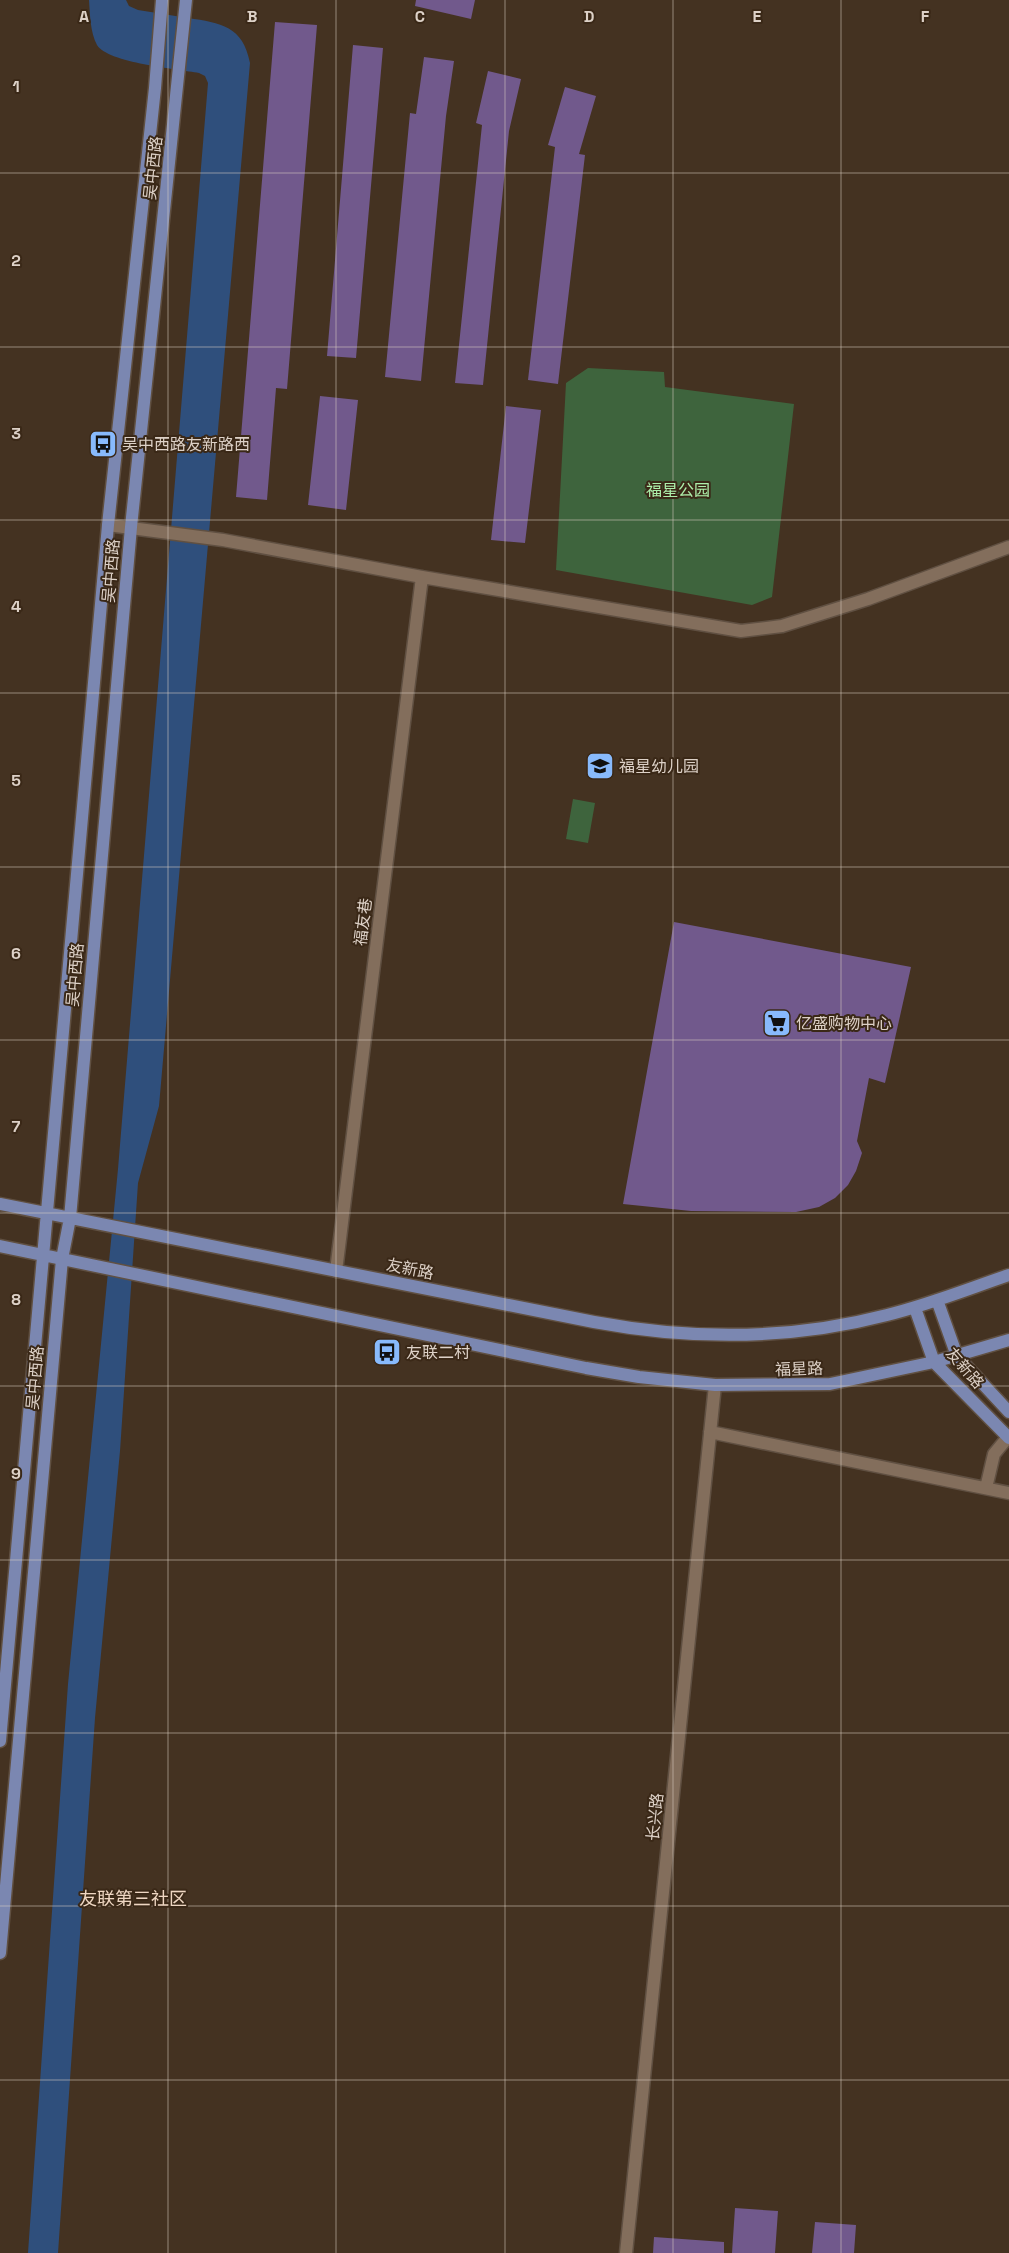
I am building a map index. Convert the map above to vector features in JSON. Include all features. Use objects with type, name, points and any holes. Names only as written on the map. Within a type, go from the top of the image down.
[{"type":"main road","name":"吴中西路","points":[[0,1741],[108,525],[155,88],[162,0]]},
{"type":"main road","name":"吴中西路","points":[[0,1953],[62,1259],[70,1218],[131,527],[185,3]]},
{"type":"main road","name":"友新路","points":[[0,1204],[640,1330],[751,1335],[816,1329],[915,1308],[934,1362],[1008,1438]]},
{"type":"main road","points":[[0,1246],[62,1259]]},
{"type":"main road","name":"福星路","points":[[62,1259],[586,1368],[639,1377],[715,1385],[830,1384],[934,1362],[1009,1340]]},
{"type":"main road","points":[[915,1308],[1009,1275]]},
{"type":"main road","name":"友新路","points":[[937,1300],[957,1356],[1009,1412]]},
{"type":"street","points":[[108,525],[223,540],[422,577],[741,632],[782,626],[858,602],[1009,547]]},
{"type":"street","name":"福友巷","points":[[336,1271],[422,577]]},
{"type":"street","name":"长兴路","points":[[626,2253],[715,1385]]},
{"type":"street","points":[[710,1432],[1009,1493]]},
{"type":"street","points":[[986,1488],[994,1454],[1008,1438]]},
{"type":"green space","name":"福星公园","points":[[588,368],[664,372],[665,387],[794,404],[772,597],[752,605],[556,570],[566,383]]},
{"type":"green space","points":[[573,799],[595,803],[588,843],[566,839]]},
{"type":"water","points":[[89,0],[126,0],[129,6],[138,10],[211,22],[229,28],[242,41],[250,63],[159,1106],[138,1183],[120,1451],[95,1718],[58,2253],[28,2253],[68,1684],[118,1169],[208,83],[205,76],[199,73],[129,61],[104,51],[97,45],[93,34]]},
{"type":"building","points":[[416,0],[475,0],[471,19],[415,6]]},
{"type":"building","points":[[275,22],[317,25],[287,389],[276,388],[267,500],[236,497]]},
{"type":"building","points":[[353,45],[383,48],[356,358],[327,356]]},
{"type":"building","points":[[424,57],[454,61],[446,116],[421,381],[385,377],[410,113],[416,114]]},
{"type":"building","points":[[488,71],[521,79],[509,131],[483,385],[455,383],[482,125],[476,123]]},
{"type":"building","points":[[565,87],[596,96],[579,154],[585,155],[558,384],[528,380],[555,147],[548,145]]},
{"type":"building","points":[[320,396],[358,400],[346,510],[308,505]]},
{"type":"building","points":[[506,406],[541,410],[525,543],[491,540]]},
{"type":"building","name":"亿盛购物中心","points":[[674,922],[911,967],[885,1083],[869,1078],[857,1141],[862,1153],[856,1171],[848,1185],[835,1198],[819,1207],[796,1212],[691,1211],[623,1204]]},
{"type":"building","points":[[735,2208],[778,2211],[775,2253],[732,2253]]},
{"type":"building","points":[[815,2222],[856,2225],[854,2253],[812,2253]]},
{"type":"building","points":[[654,2237],[724,2242],[724,2253],[653,2253]]},
{"type":"place","name":"吴中西路友新路西","points":[[103,444]]},
{"type":"place","name":"福星幼儿园","points":[[600,766]]},
{"type":"place","name":"亿盛购物中心","points":[[777,1023]]},
{"type":"place","name":"友联二村","points":[[387,1352]]},
{"type":"district","name":"友联第三社区","points":[[133,1898]]}]
